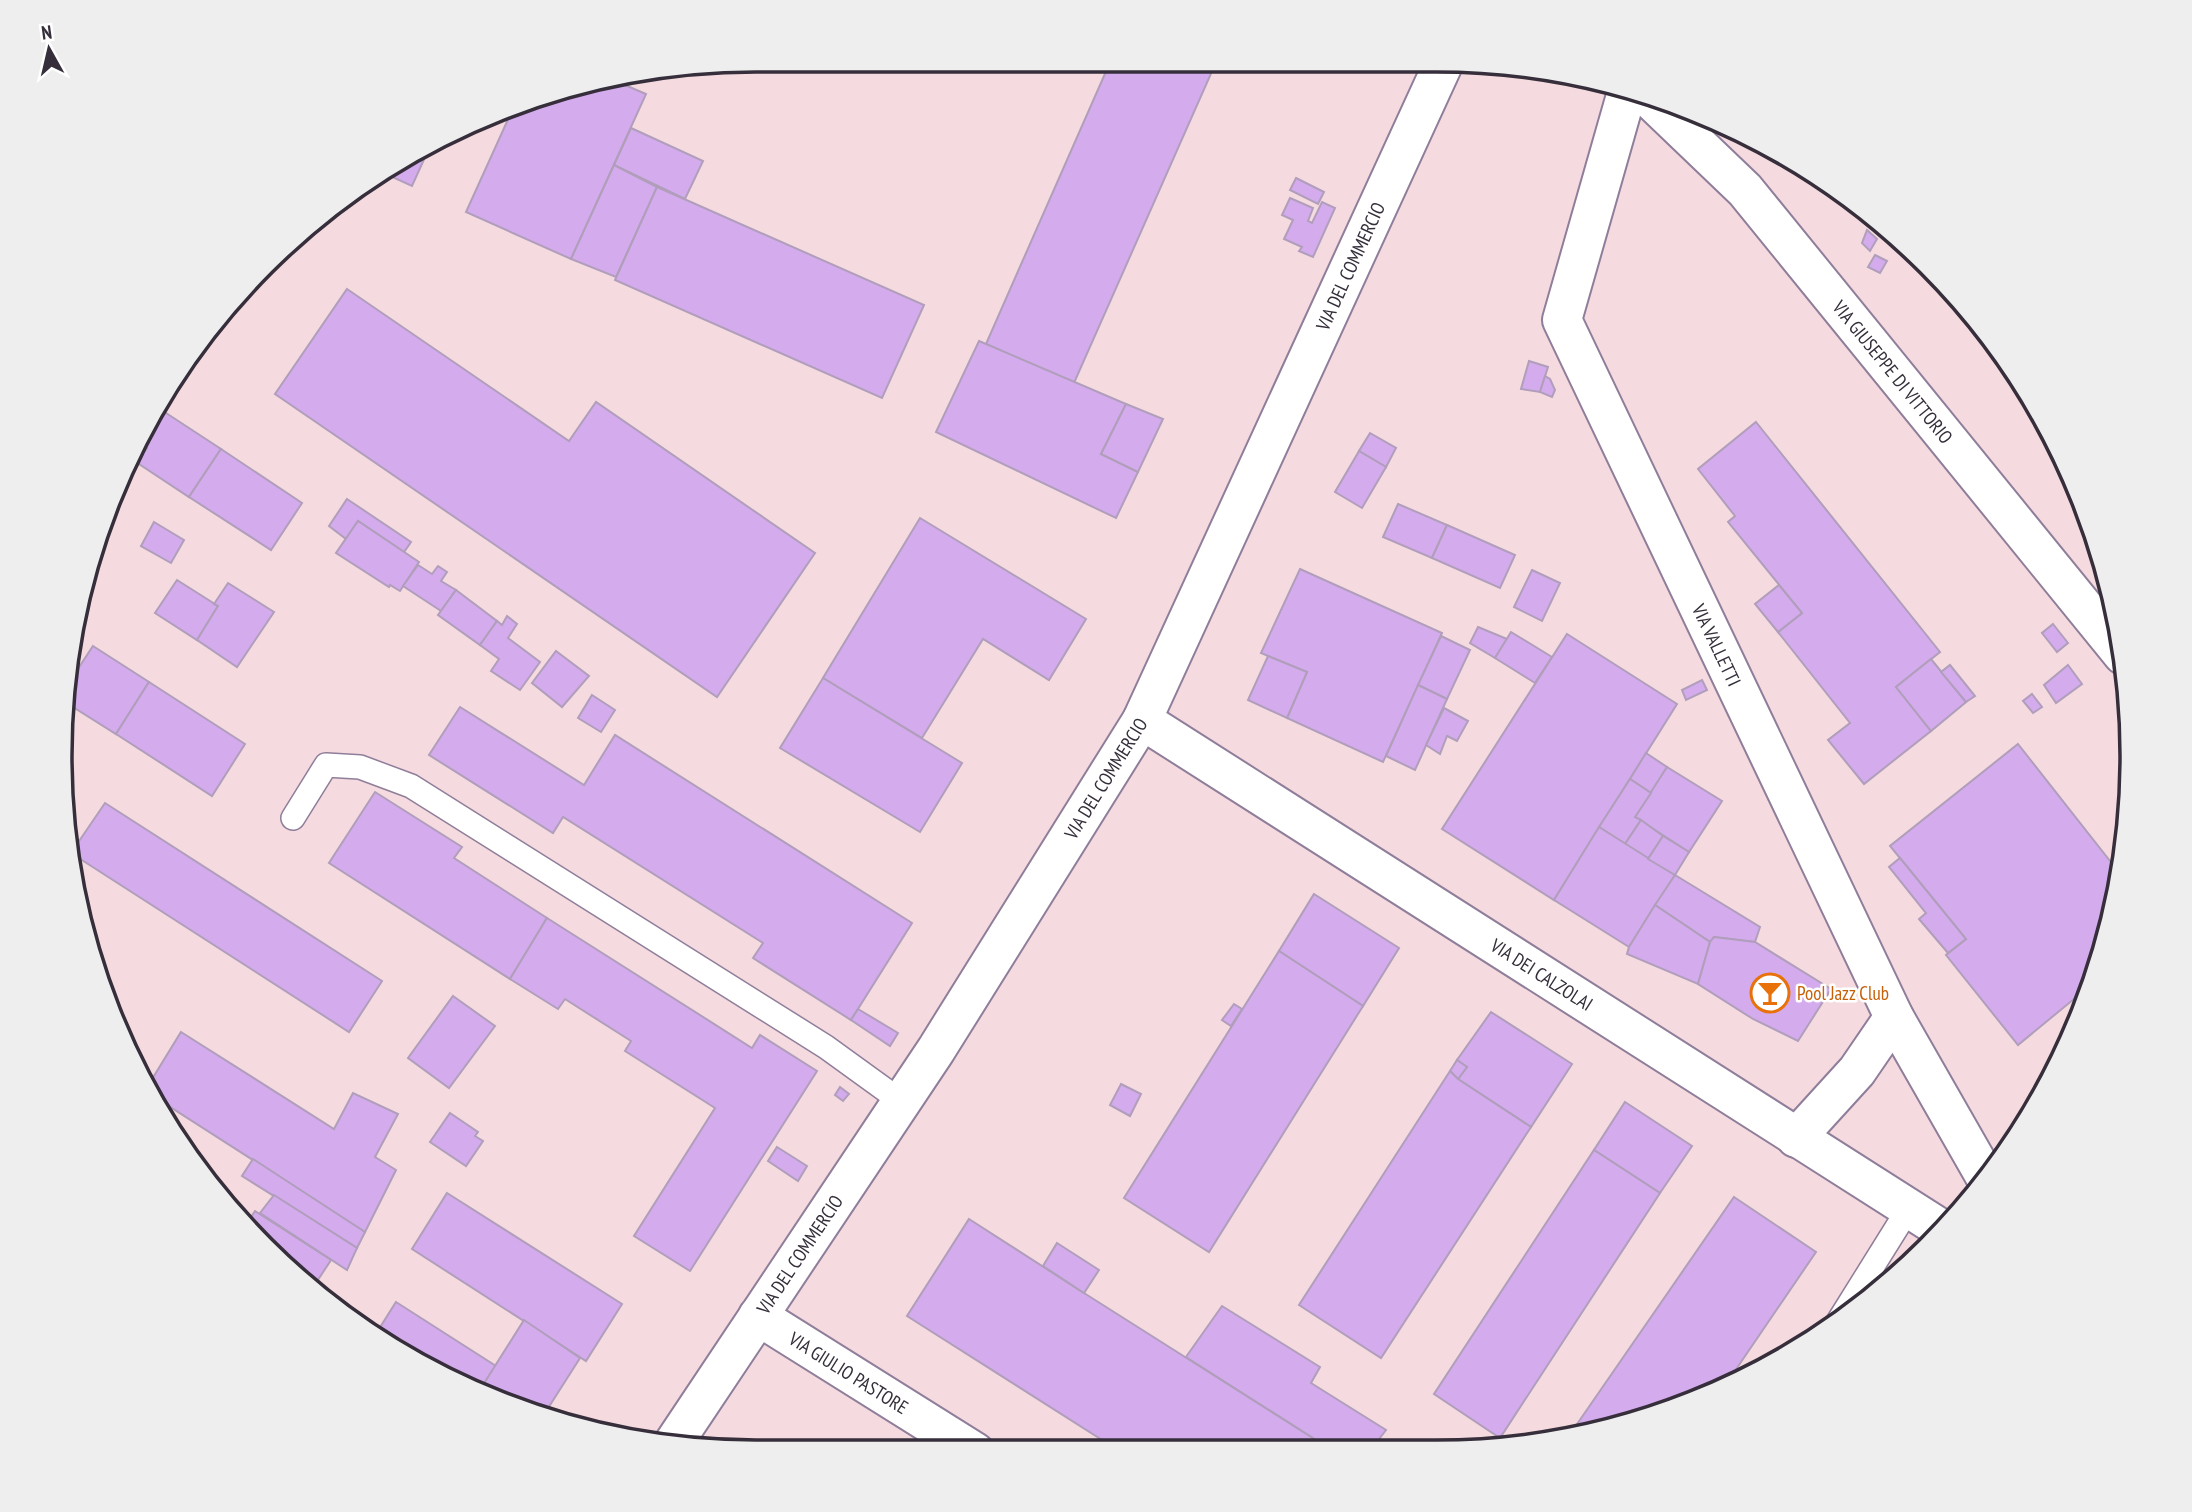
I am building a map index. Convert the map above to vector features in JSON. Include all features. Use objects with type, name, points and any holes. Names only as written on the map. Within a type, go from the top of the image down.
[{"type":"street","name":"VIA DEL COMMERCIO","points":[[679,1435],[902,1102],[1142,720],[1439,72]]},
{"type":"street","name":"VIA VALLETTI","points":[[1625,99],[1562,320],[1894,1017],[1981,1170]]},
{"type":"street","name":"VIA GIUSEPPE DI VITTORIO","points":[[1662,110],[1745,190],[2109,638]]},
{"type":"street","name":"VIA DEI CALZOLAI","points":[[1142,720],[1934,1224]]},
{"type":"street","points":[[1796,1138],[1857,1070],[1894,1017]]},
{"type":"street","name":"VIA GIULIO PASTORE","points":[[758,1316],[956,1440]]},
{"type":"lane","points":[[293,818],[326,765],[360,766],[411,786],[826,1047],[902,1102]]},
{"type":"lane","points":[[1852,1300],[1909,1208]]},
{"type":"shaded area","points":[[1436,72],[1481,73],[1569,85],[1656,108],[1739,142],[1778,163],[1853,213],[1920,272],[1979,339],[2005,376],[2050,453],[2068,494],[2097,579],[2107,623],[2119,711],[2120,756],[2119,801],[2107,889],[2084,976],[2068,1018],[2050,1059],[2005,1136],[1979,1173],[1920,1240],[1853,1299],[1778,1349],[1739,1370],[1656,1404],[1569,1427],[1481,1439],[1436,1440],[756,1440],[711,1439],[623,1427],[536,1404],[494,1388],[453,1370],[376,1325],[339,1299],[272,1240],[213,1173],[163,1098],[124,1018],[95,933],[85,889],[73,801],[73,711],[85,623],[108,536],[142,453],[163,414],[213,339],[272,272],[339,213],[414,163],[453,142],[536,108],[623,85],[711,73]]},
{"type":"building","points":[[1106,72],[1212,72],[1074,383],[986,344]]},
{"type":"building","points":[[623,85],[646,94],[571,259],[466,212],[508,119],[579,95]]},
{"type":"building","points":[[631,128],[703,161],[685,199],[614,165]]},
{"type":"building","points":[[425,157],[412,186],[392,177]]},
{"type":"building","points":[[614,165],[657,187],[616,277],[571,259]]},
{"type":"building","points":[[1296,178],[1324,192],[1318,204],[1290,190]]},
{"type":"building","points":[[657,187],[924,305],[882,398],[615,280]]},
{"type":"building","points":[[1290,198],[1313,208],[1308,221],[1312,223],[1322,202],[1335,208],[1313,257],[1299,251],[1302,247],[1284,239],[1293,220],[1282,215]]},
{"type":"building","points":[[1867,230],[1877,239],[1870,251],[1862,243]]},
{"type":"building","points":[[1875,255],[1887,261],[1880,273],[1868,267]]},
{"type":"building","points":[[347,289],[569,441],[596,402],[815,553],[717,697],[275,394]]},
{"type":"building","points":[[979,341],[1126,404],[1101,454],[1138,472],[1116,518],[936,432]]},
{"type":"building","points":[[1529,361],[1548,367],[1540,392],[1521,389]]},
{"type":"building","points":[[1545,376],[1550,379],[1555,390],[1552,397],[1540,392]]},
{"type":"building","points":[[1126,404],[1163,419],[1138,472],[1101,454]]},
{"type":"building","points":[[164,412],[221,449],[189,497],[138,463]]},
{"type":"building","points":[[1756,422],[1940,652],[1896,687],[1931,731],[1864,784],[1828,740],[1850,723],[1778,632],[1802,613],[1728,522],[1735,516],[1698,469]]},
{"type":"building","points":[[1370,433],[1396,448],[1386,467],[1359,451]]},
{"type":"building","points":[[221,449],[302,503],[271,550],[189,497]]},
{"type":"building","points":[[1359,451],[1386,467],[1362,508],[1335,492]]},
{"type":"building","points":[[347,499],[411,542],[404,552],[358,521],[346,539],[329,526]]},
{"type":"building","points":[[1398,504],[1447,525],[1432,558],[1383,537]]},
{"type":"building","points":[[920,518],[1086,619],[1049,680],[983,639],[922,738],[823,678]]},
{"type":"building","points":[[358,521],[419,562],[400,591],[390,585],[389,587],[336,553]]},
{"type":"building","points":[[154,522],[184,540],[171,563],[141,546]]},
{"type":"building","points":[[1447,525],[1515,555],[1500,588],[1432,558]]},
{"type":"building","points":[[418,565],[432,574],[438,566],[447,572],[441,581],[456,590],[441,611],[403,586]]},
{"type":"building","points":[[1300,569],[1442,633],[1383,762],[1287,718],[1307,672],[1261,653]]},
{"type":"building","points":[[1532,570],[1560,583],[1542,621],[1514,607]]},
{"type":"building","points":[[177,580],[218,606],[197,640],[155,613]]},
{"type":"building","points":[[228,583],[274,612],[237,667],[197,640],[218,606],[214,604]]},
{"type":"building","points":[[1779,585],[1802,613],[1778,632],[1755,604]]},
{"type":"building","points":[[456,590],[497,621],[480,645],[438,615]]},
{"type":"building","points":[[507,616],[517,624],[508,638],[540,662],[520,690],[491,671],[499,659],[480,645],[497,621],[502,625]]},
{"type":"building","points":[[2053,624],[2068,643],[2057,652],[2042,633]]},
{"type":"building","points":[[1478,627],[1507,639],[1495,658],[1470,643]]},
{"type":"building","points":[[1511,632],[1552,657],[1535,683],[1495,658]]},
{"type":"building","points":[[1567,634],[1677,704],[1554,900],[1442,829]]},
{"type":"building","points":[[1441,636],[1470,650],[1447,699],[1418,685]]},
{"type":"building","points":[[93,646],[149,682],[116,734],[73,707],[78,669]]},
{"type":"building","points":[[556,651],[589,676],[562,707],[532,683]]},
{"type":"building","points":[[1268,656],[1307,672],[1287,718],[1248,700]]},
{"type":"building","points":[[1931,659],[1966,702],[1931,731],[1896,687]]},
{"type":"building","points":[[1950,665],[1975,696],[1966,702],[1941,672]]},
{"type":"building","points":[[2068,665],[2082,684],[2056,703],[2044,685]]},
{"type":"building","points":[[823,678],[962,763],[920,832],[780,748]]},
{"type":"building","points":[[1702,680],[1707,690],[1686,700],[1682,690]]},
{"type":"building","points":[[149,682],[245,744],[212,796],[116,734]]},
{"type":"building","points":[[1418,685],[1447,699],[1415,770],[1386,756]]},
{"type":"building","points":[[2032,694],[2042,707],[2033,713],[2023,701]]},
{"type":"building","points":[[592,695],[615,710],[601,732],[578,718]]},
{"type":"building","points":[[460,707],[584,785],[615,735],[912,923],[851,1020],[753,958],[763,943],[563,817],[553,833],[429,755]]},
{"type":"building","points":[[1444,708],[1468,721],[1457,741],[1447,736],[1440,754],[1426,745]]},
{"type":"building","points":[[2018,744],[2111,863],[2097,933],[2076,997],[2018,1045],[1946,955],[1966,939],[1890,846]]},
{"type":"building","points":[[1646,753],[1667,767],[1651,793],[1630,779]]},
{"type":"building","points":[[1667,767],[1722,801],[1689,852],[1635,817]]},
{"type":"building","points":[[1630,779],[1651,793],[1635,817],[1641,820],[1625,844],[1599,827]]},
{"type":"building","points":[[375,792],[462,847],[454,858],[547,918],[510,979],[329,863]]},
{"type":"building","points":[[105,803],[382,981],[349,1032],[80,859],[78,843]]},
{"type":"building","points":[[1641,820],[1663,836],[1648,859],[1625,844]]},
{"type":"building","points":[[1599,827],[1675,875],[1629,947],[1554,900]]},
{"type":"building","points":[[1663,836],[1689,852],[1675,875],[1648,859]]},
{"type":"building","points":[[1900,858],[1966,939],[1948,953],[1919,919],[1926,913],[1889,867]]},
{"type":"building","points":[[1675,875],[1760,927],[1755,942],[1714,937],[1710,942],[1655,905]]},
{"type":"building","points":[[1314,894],[1399,948],[1363,1006],[1279,951]]},
{"type":"building","points":[[1655,905],[1710,942],[1698,984],[1627,954]]},
{"type":"building","points":[[547,918],[752,1048],[760,1035],[817,1071],[690,1271],[634,1236],[715,1108],[625,1051],[631,1041],[565,999],[558,1009],[510,979]]},
{"type":"building","points":[[1714,937],[1755,942],[1831,989],[1798,1041],[1753,1019],[1698,984],[1710,942]]},
{"type":"building","points":[[1279,951],[1363,1006],[1209,1252],[1124,1198]]},
{"type":"building","points":[[453,996],[495,1026],[449,1088],[408,1058]]},
{"type":"building","points":[[1234,1004],[1242,1009],[1231,1026],[1222,1020]]},
{"type":"building","points":[[858,1009],[898,1033],[890,1046],[851,1020]]},
{"type":"building","points":[[1491,1012],[1572,1064],[1531,1127],[1458,1079],[1467,1067],[1457,1060]]},
{"type":"building","points":[[181,1032],[334,1129],[353,1093],[398,1114],[375,1157],[396,1170],[365,1232],[168,1105],[152,1078]]},
{"type":"building","points":[[1457,1060],[1467,1067],[1458,1079],[1450,1071]]},
{"type":"building","points":[[1450,1071],[1531,1127],[1381,1358],[1299,1305]]},
{"type":"building","points":[[1121,1084],[1141,1094],[1130,1116],[1110,1105]]},
{"type":"building","points":[[840,1087],[849,1094],[843,1101],[835,1095]]},
{"type":"building","points":[[1625,1102],[1692,1146],[1660,1193],[1594,1150]]},
{"type":"building","points":[[450,1113],[478,1132],[475,1136],[483,1141],[466,1166],[430,1142]]},
{"type":"building","points":[[777,1147],[807,1166],[798,1181],[768,1161]]},
{"type":"building","points":[[1594,1150],[1660,1193],[1501,1437],[1434,1394]]},
{"type":"building","points":[[253,1159],[365,1232],[357,1248],[242,1176]]},
{"type":"building","points":[[447,1193],[622,1304],[586,1361],[412,1249]]},
{"type":"building","points":[[274,1195],[357,1248],[347,1270],[260,1213]]},
{"type":"building","points":[[1734,1197],[1816,1252],[1734,1372],[1656,1404],[1576,1425]]},
{"type":"building","points":[[255,1211],[331,1260],[317,1281],[272,1240],[251,1217]]},
{"type":"building","points":[[969,1219],[1316,1440],[1102,1440],[907,1316]]},
{"type":"building","points":[[1057,1243],[1099,1270],[1084,1293],[1043,1266]]},
{"type":"building","points":[[396,1302],[496,1366],[484,1384],[414,1349],[380,1328]]},
{"type":"building","points":[[1222,1306],[1320,1367],[1311,1383],[1386,1430],[1378,1440],[1316,1440],[1186,1357]]},
{"type":"building","points":[[524,1320],[580,1358],[548,1408],[484,1384]]},
{"type":"place","name":"Pool Jazz Club","points":[[1770,993]]}]
